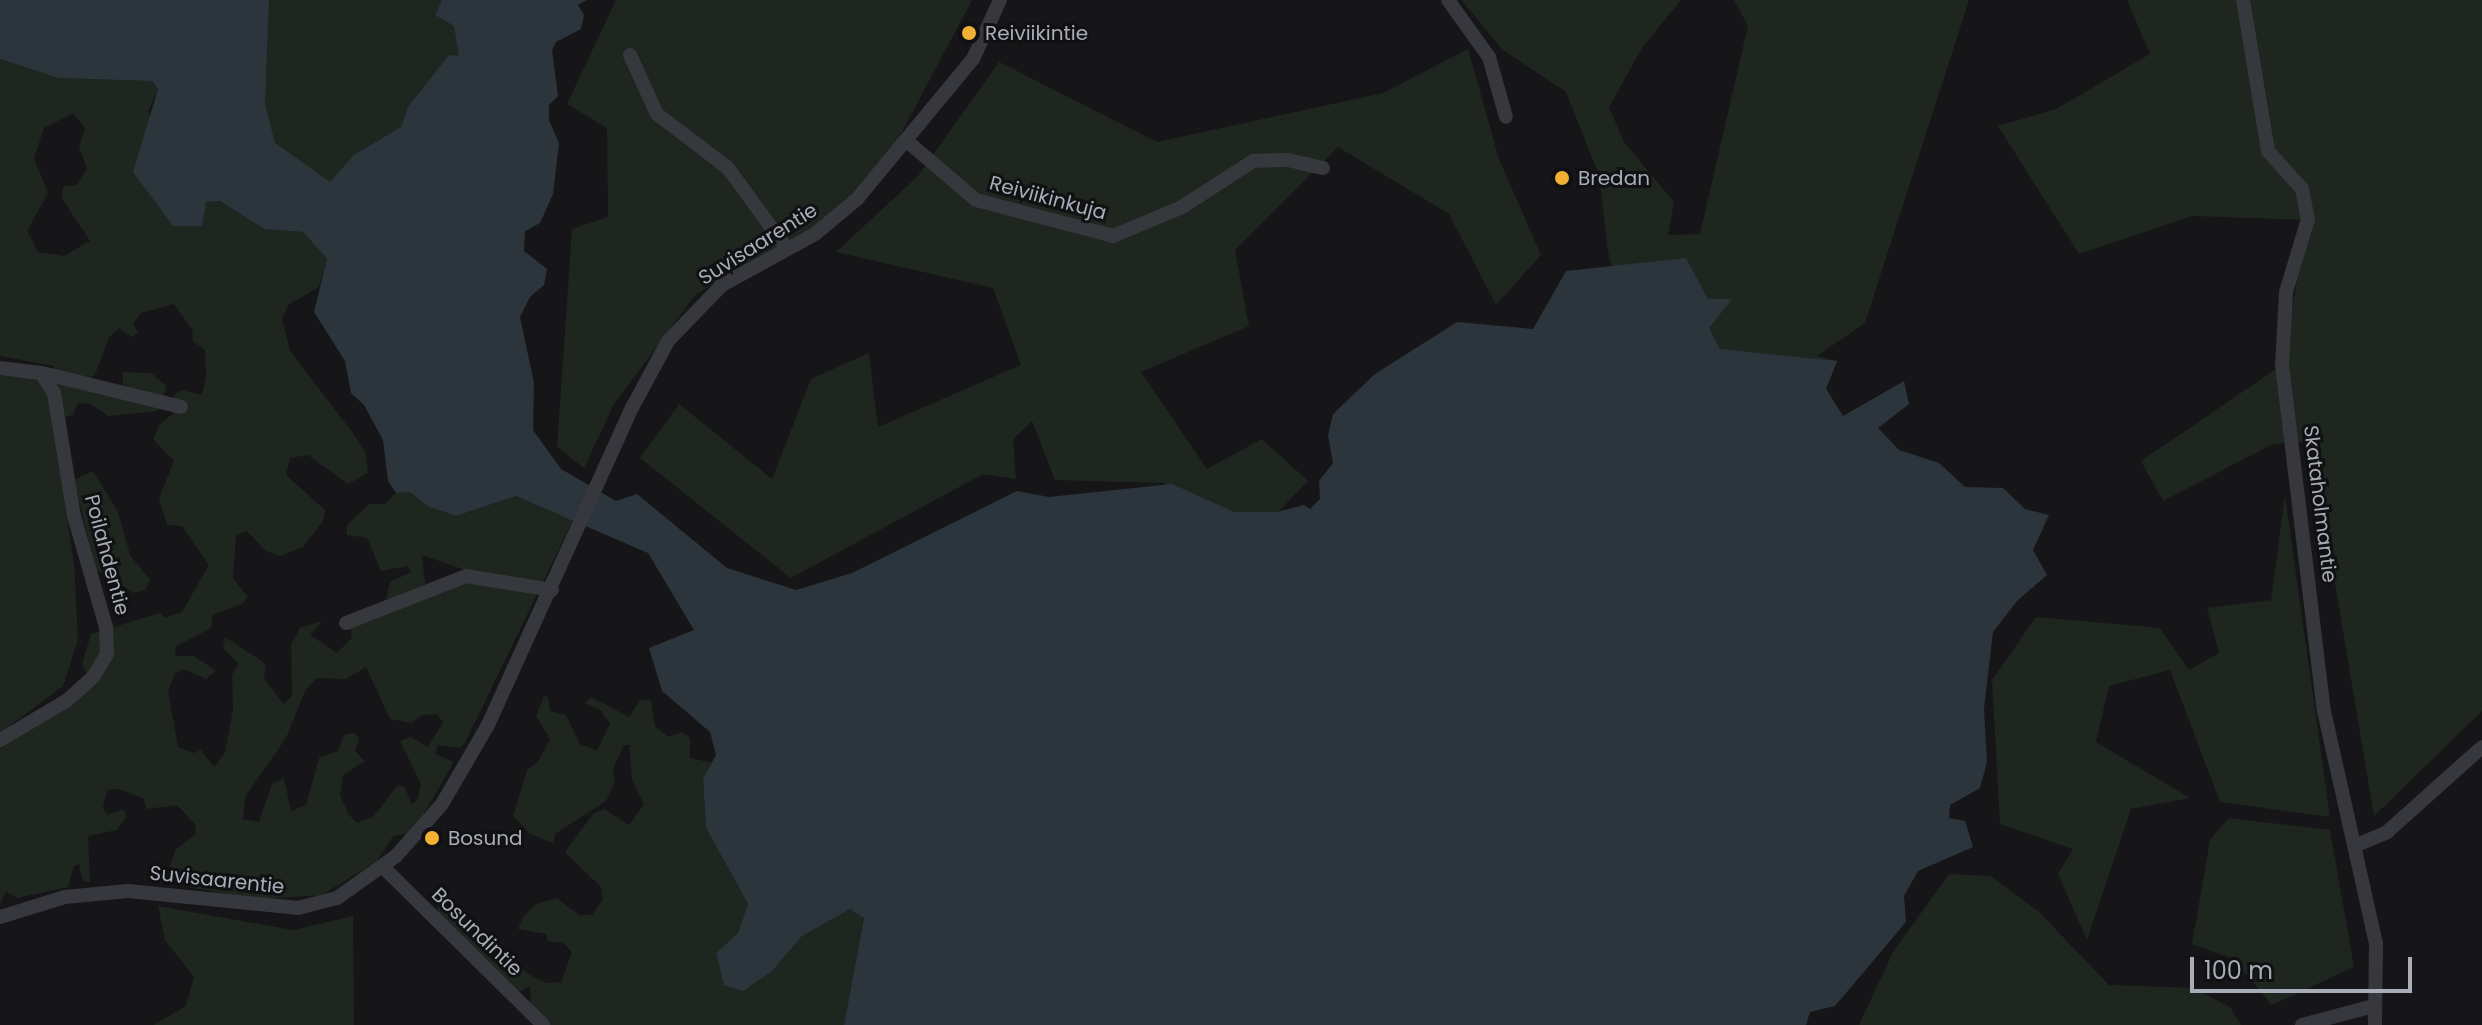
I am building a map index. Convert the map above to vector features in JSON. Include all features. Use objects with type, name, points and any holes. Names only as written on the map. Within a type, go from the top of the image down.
[{"type":"street","name":"Suvisaarentie","points":[[0,917],[65,897],[128,891],[298,908],[337,898],[383,867],[426,825],[454,785],[552,590],[646,378],[681,324],[722,285],[787,249],[845,211],[908,142],[973,59],[1000,0]]},
{"type":"street","points":[[1448,0],[1489,57],[1506,117]]},
{"type":"street","name":"Skataholmantie","points":[[2243,0],[2268,151],[2302,189],[2308,219],[2286,292],[2282,365],[2324,711],[2357,845],[2376,943],[2375,1025]]},
{"type":"street","points":[[630,55],[657,114],[728,168],[787,249]]},
{"type":"street","name":"Reiviikinkuja","points":[[908,142],[976,200],[1113,236],[1182,207],[1253,161],[1288,160],[1323,168]]},
{"type":"street","points":[[0,368],[41,373],[181,407]]},
{"type":"street","name":"Poilahdentie","points":[[0,740],[66,701],[93,677],[107,654],[106,627],[74,516],[54,393],[41,373]]},
{"type":"street","points":[[346,623],[466,576],[552,590]]},
{"type":"street","points":[[2357,845],[2387,832],[2482,747]]},
{"type":"street","name":"Bosundintie","points":[[383,867],[543,1025]]},
{"type":"street","points":[[2302,1025],[2374,1006]]},
{"type":"shaded area","points":[[0,0],[269,0],[265,105],[275,143],[330,182],[354,155],[401,127],[408,107],[449,55],[459,56],[454,26],[435,15],[442,0],[587,0],[578,5],[584,15],[581,29],[556,42],[552,50],[558,96],[549,105],[549,120],[559,143],[553,194],[540,223],[525,231],[524,251],[547,269],[544,285],[530,297],[520,317],[534,383],[533,430],[561,469],[616,501],[637,494],[727,568],[796,590],[852,573],[1017,491],[1049,497],[1172,484],[1234,512],[1278,512],[1304,505],[1310,509],[1320,499],[1319,481],[1333,463],[1328,435],[1333,414],[1375,374],[1457,322],[1533,329],[1566,271],[1686,258],[1708,299],[1732,299],[1709,328],[1720,349],[1837,361],[1826,389],[1843,416],[1904,381],[1909,404],[1878,428],[1899,450],[1939,463],[1965,487],[2003,488],[2025,509],[2049,515],[2033,550],[2047,575],[2017,601],[1993,632],[1984,709],[1987,762],[1980,788],[1950,805],[1949,818],[1965,821],[1973,847],[1918,871],[1904,896],[1906,922],[1835,1006],[1810,1012],[1806,1025],[844,1025],[864,918],[850,909],[802,936],[773,970],[743,991],[724,985],[716,953],[738,933],[748,904],[706,828],[703,779],[716,755],[710,732],[662,691],[649,648],[694,630],[648,553],[516,496],[456,516],[427,506],[410,492],[396,493],[388,481],[383,440],[364,405],[351,393],[345,361],[314,312],[327,259],[303,232],[264,229],[220,201],[206,202],[202,226],[173,226],[133,172],[158,89],[152,81],[58,78],[0,59]]},
{"type":"shaded area","points":[[269,0],[442,0],[435,15],[480,40],[366,187],[305,181],[246,117],[266,80]]},
{"type":"shaded area","points":[[616,0],[972,0],[895,145],[829,220],[696,294],[614,404],[584,468],[557,447],[572,229],[608,217],[607,128],[567,104]]},
{"type":"shaded area","points":[[1461,0],[1681,0],[1642,48],[1609,107],[1624,142],[1674,202],[1668,235],[1700,234],[1748,26],[1734,0],[1969,0],[1865,323],[1817,356],[1837,361],[1826,389],[1831,396],[1811,406],[1621,300],[1608,252],[1599,175],[1566,92],[1502,49]]},
{"type":"shaded area","points":[[2127,0],[2482,0],[2482,711],[2374,816],[2311,441],[2273,444],[2163,501],[2141,461],[2282,365],[2308,220],[2192,216],[2079,254],[1998,126],[2056,109],[2150,54]]},
{"type":"shaded area","points":[[1468,49],[1499,159],[1541,255],[1496,305],[1449,214],[1338,147],[1235,250],[1249,326],[1141,372],[1207,469],[1262,439],[1308,481],[1279,511],[1304,505],[1293,555],[1163,483],[1055,480],[1032,421],[1013,439],[1016,479],[983,474],[791,578],[640,458],[679,404],[772,479],[811,379],[869,353],[878,427],[1021,365],[993,288],[836,252],[918,176],[999,62],[1157,142],[1383,93]]},
{"type":"shaded area","points":[[0,59],[58,78],[152,81],[158,89],[148,112],[206,202],[220,201],[264,229],[303,232],[327,259],[319,287],[288,305],[282,319],[290,351],[353,433],[366,454],[368,473],[348,484],[308,455],[290,458],[286,475],[325,510],[323,521],[303,547],[280,556],[266,551],[247,531],[236,536],[233,578],[247,596],[244,603],[213,615],[211,628],[175,647],[176,656],[194,656],[216,671],[206,679],[184,669],[175,674],[168,691],[178,747],[194,753],[201,750],[214,767],[225,753],[233,709],[232,675],[239,664],[223,648],[225,637],[266,664],[264,679],[284,704],[292,696],[291,644],[300,628],[322,621],[310,635],[337,653],[352,638],[350,625],[465,570],[422,555],[425,584],[386,600],[390,582],[411,572],[408,566],[381,571],[367,538],[347,535],[347,525],[369,504],[385,504],[396,493],[410,492],[427,506],[456,516],[516,496],[573,520],[465,743],[460,748],[438,745],[435,754],[454,762],[423,815],[406,834],[393,836],[377,861],[322,895],[261,899],[151,881],[148,872],[168,870],[176,849],[196,834],[195,824],[177,805],[147,809],[143,798],[118,789],[107,790],[103,808],[107,815],[123,809],[127,816],[117,830],[88,836],[90,882],[83,881],[79,864],[74,866],[68,887],[17,898],[6,892],[0,904],[0,743],[88,676],[82,664],[91,634],[160,613],[165,618],[182,612],[209,565],[182,526],[167,525],[159,498],[174,461],[153,439],[160,424],[176,411],[174,395],[181,390],[202,395],[206,377],[205,350],[193,341],[192,329],[174,304],[141,313],[133,323],[138,333],[131,337],[119,328],[109,337],[95,375],[84,380],[137,392],[123,384],[123,372],[151,373],[167,386],[157,411],[108,416],[91,404],[78,403],[73,415],[62,418],[54,366],[0,356]],"holes":[[[73,113],[85,128],[79,147],[87,168],[77,185],[64,186],[61,197],[90,241],[64,256],[38,252],[27,231],[48,193],[34,158],[44,128]],[[366,667],[390,719],[411,723],[422,715],[437,714],[443,722],[428,747],[411,737],[400,741],[421,784],[417,801],[411,804],[405,787],[398,785],[373,817],[357,823],[349,815],[340,795],[343,775],[365,761],[355,751],[359,738],[354,733],[344,735],[338,751],[319,758],[306,805],[291,811],[284,778],[272,784],[259,822],[243,819],[245,797],[286,738],[305,691],[317,678],[346,679]]]},
{"type":"shaded area","points":[[0,375],[36,378],[47,390],[74,562],[78,640],[63,686],[0,733]]},
{"type":"shaded area","points":[[93,471],[118,512],[130,555],[150,580],[145,590],[134,593],[96,569],[74,480]]},
{"type":"shaded area","points":[[2285,495],[2330,817],[2220,802],[2170,670],[2109,686],[2096,742],[2190,798],[2131,809],[2087,940],[2058,874],[2073,849],[2000,824],[1992,680],[2036,617],[2160,628],[2189,670],[2219,653],[2207,608],[2271,600]]},
{"type":"shaded area","points":[[544,696],[548,697],[550,711],[566,715],[580,744],[597,751],[610,724],[601,711],[585,703],[591,697],[629,717],[641,699],[651,701],[655,726],[668,737],[682,732],[690,738],[690,758],[713,763],[703,779],[706,828],[748,904],[738,933],[716,953],[773,970],[802,936],[828,919],[850,909],[864,917],[844,1025],[550,1025],[531,1008],[530,986],[515,994],[436,913],[439,903],[455,911],[489,934],[528,974],[547,983],[561,982],[572,952],[563,943],[548,941],[546,934],[518,929],[523,917],[536,904],[557,898],[579,915],[592,915],[603,899],[601,887],[565,852],[593,814],[604,809],[629,825],[644,804],[632,780],[629,745],[624,745],[613,769],[615,782],[606,801],[555,834],[553,843],[530,834],[513,816],[527,770],[538,762],[550,739],[536,716]]},
{"type":"shaded area","points":[[2229,818],[2330,830],[2354,967],[2272,1005],[2233,959],[2192,944],[2210,840]]},
{"type":"shaded area","points":[[1949,874],[1991,876],[2038,911],[2109,985],[2193,988],[2230,1007],[2241,1025],[1859,1025],[1893,952]]},
{"type":"shaded area","points":[[158,906],[293,930],[353,916],[354,1025],[154,1025],[186,1006],[194,977],[165,940]]},
{"type":"place","name":"Reiviikintie","points":[[969,33]]},
{"type":"place","name":"Bredan","points":[[1562,178]]},
{"type":"place","name":"Bosund","points":[[432,838]]}]
